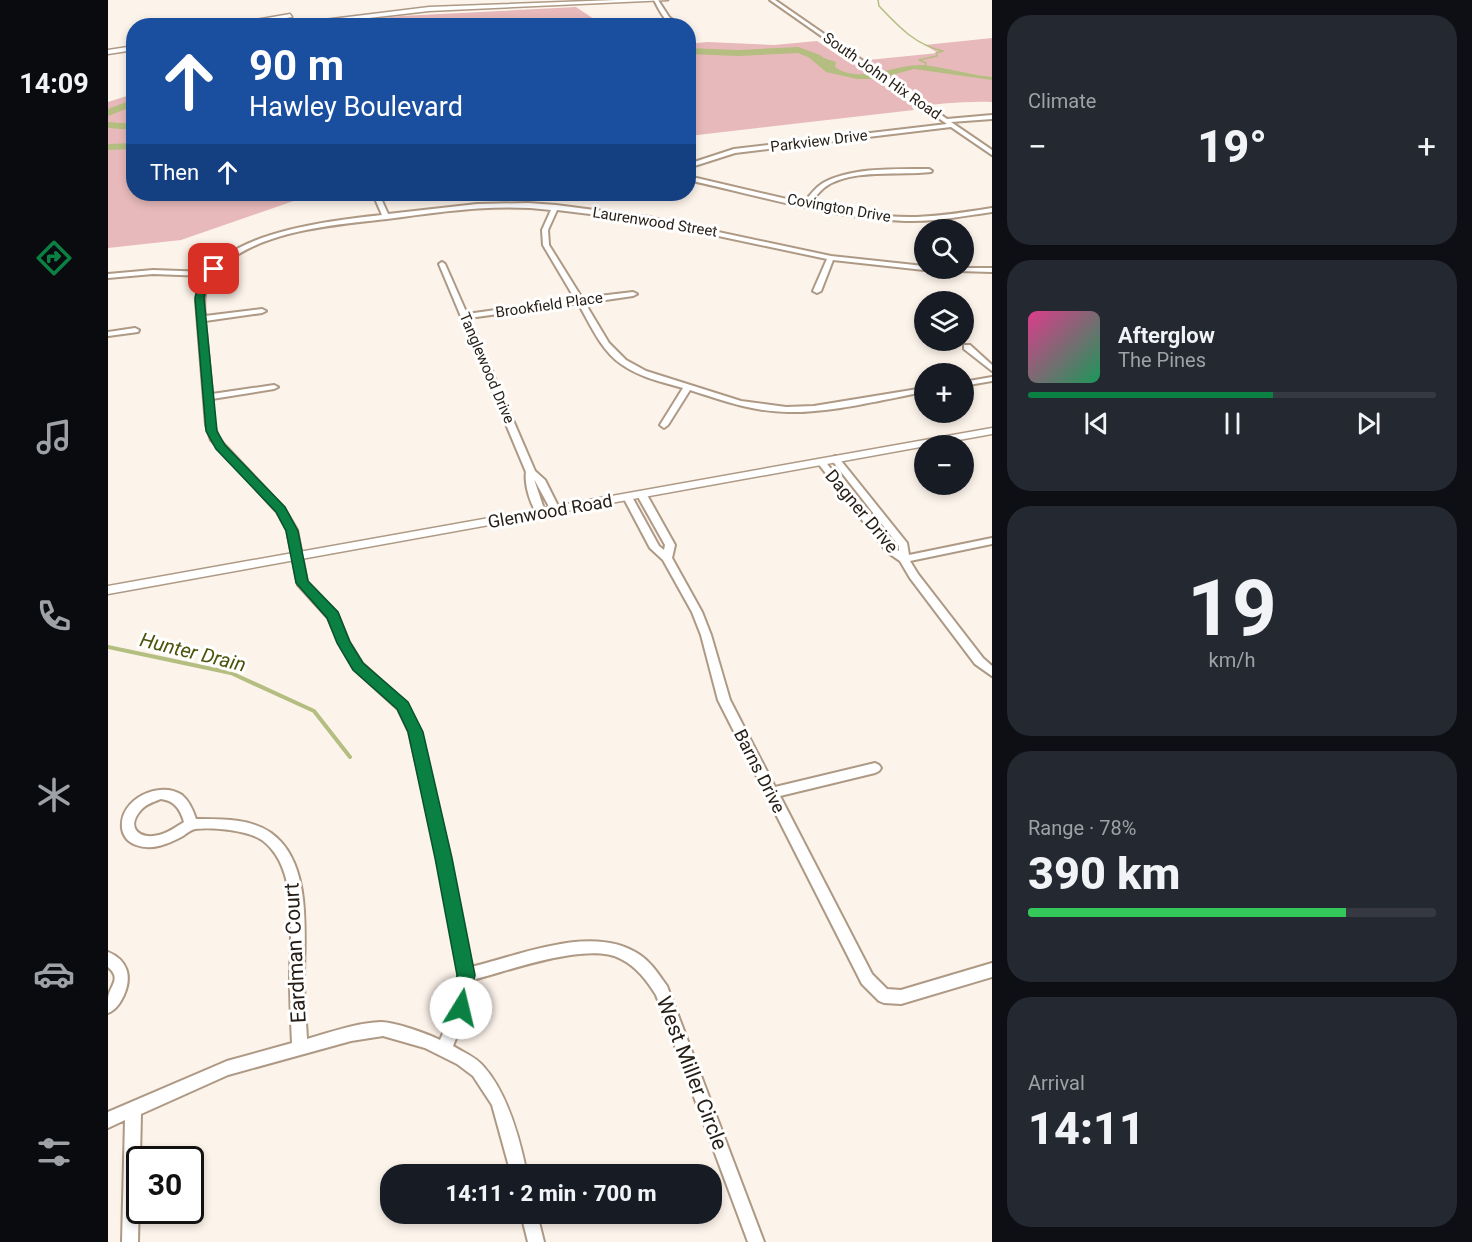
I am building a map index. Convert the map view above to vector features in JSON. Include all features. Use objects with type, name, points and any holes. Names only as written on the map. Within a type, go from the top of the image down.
[{"type":"main road","points":[[400,8],[395,8],[411,3],[462,0]]},
{"type":"main road","points":[[577,3],[587,0]]},
{"type":"main road","points":[[319,18],[400,8],[665,0]]},
{"type":"main road","points":[[278,18],[298,15]]},
{"type":"main road","points":[[108,44],[126,41]]},
{"type":"main road","points":[[108,52],[126,49]]},
{"type":"street","points":[[656,0],[667,18]]},
{"type":"street","name":"South John Hix Road","points":[[772,0],[992,153]]},
{"type":"street","name":"Parkview Drive","points":[[696,163],[734,150],[992,117]]},
{"type":"street","points":[[979,144],[992,142]]},
{"type":"street","points":[[806,204],[821,188],[841,179],[904,171],[928,171]]},
{"type":"street","name":"Covington Drive","points":[[696,180],[806,204],[905,219],[992,210]]},
{"type":"street","points":[[379,201],[386,217]]},
{"type":"street","name":"Laurenwood Street","points":[[209,274],[220,263],[237,252],[272,238],[320,225],[501,202],[556,207],[683,225],[831,258],[914,267]]},
{"type":"street","points":[[556,207],[546,225],[544,241],[606,344],[623,362],[643,373],[753,406],[786,410],[814,409],[914,392]]},
{"type":"street","points":[[818,291],[831,258]]},
{"type":"street","name":"Tanglewood Drive","points":[[442,264],[531,472],[540,480],[555,510]]},
{"type":"street","name":"Laurenwood Street","points":[[974,269],[992,270]]},
{"type":"street","points":[[108,276],[153,272],[209,274],[200,291],[201,319],[210,425],[215,440],[281,510],[292,531],[302,583],[333,616],[344,643],[358,666],[402,706],[415,732],[434,824],[444,858],[466,975],[461,1008],[444,1049]]},
{"type":"street","name":"Brookfield Place","points":[[465,316],[633,294]]},
{"type":"street","points":[[201,319],[262,311]]},
{"type":"street","points":[[108,334],[135,330]]},
{"type":"street","points":[[972,351],[992,369]]},
{"type":"street","points":[[974,382],[992,379]]},
{"type":"street","points":[[208,397],[274,387]]},
{"type":"street","points":[[664,425],[687,388]]},
{"type":"street","name":"Glenwood Road","points":[[108,590],[992,431]]},
{"type":"street","name":"Dagner Drive","points":[[835,459],[904,545],[904,559]]},
{"type":"street","name":"Dagner Drive","points":[[821,462],[890,550],[904,559],[914,576],[975,656],[992,672]]},
{"type":"street","name":"Tanglewood Drive","points":[[531,472],[529,481],[540,512]]},
{"type":"street","name":"Barns Drive","points":[[642,495],[670,545],[667,558]]},
{"type":"street","name":"Barns Drive","points":[[628,497],[654,548],[667,558],[702,622],[724,700],[867,979],[884,996],[901,997],[992,970]]},
{"type":"street","points":[[904,559],[992,541]]},
{"type":"street","points":[[772,793],[875,768]]},
{"type":"street","name":"Eardman Court","points":[[191,824],[183,802],[170,794],[152,796],[144,800],[130,813],[128,821],[132,836],[148,842],[168,837],[191,824],[235,825],[252,830],[273,842],[287,859],[292,875],[297,915],[300,1048]]},
{"type":"street","name":"West Miller Circle","points":[[466,975],[582,945],[603,946],[630,955],[651,972],[662,991],[756,1242]]},
{"type":"street","points":[[108,959],[118,966],[122,974],[122,984],[118,995],[108,1006]]},
{"type":"street","points":[[108,1120],[212,1073],[351,1034],[383,1029],[417,1037],[444,1049],[478,1071],[490,1086],[505,1118],[516,1164]]},
{"type":"street","points":[[130,1242],[133,1110]]},
{"type":"street","points":[[532,1224],[537,1242]]},
{"type":"shaded area","points":[[576,7],[592,18],[382,18]]},
{"type":"shaded area","points":[[992,38],[992,102],[962,102],[912,107],[914,110],[696,135],[696,43],[774,45],[817,41],[848,62],[938,53],[925,45]]},
{"type":"shaded area","points":[[809,53],[836,62],[835,67],[856,74],[922,65],[992,77],[992,80],[914,69],[877,79],[857,79],[826,72],[806,55]]},
{"type":"shaded area","points":[[126,96],[126,201],[294,201],[181,240],[108,248],[108,102]]},
{"type":"waterway","points":[[878,0],[879,6],[908,34],[924,44],[943,51],[936,53],[937,56],[919,60],[926,63],[925,67]]},
{"type":"waterway","points":[[696,51],[739,53],[798,50],[816,57],[831,69]]},
{"type":"waterway","points":[[108,113],[126,105]]},
{"type":"waterway","points":[[108,125],[126,126]]},
{"type":"waterway","points":[[108,147],[126,146]]},
{"type":"waterway","name":"Hunter Drain","points":[[108,647],[231,673],[314,711],[350,757]]},
{"type":"route","points":[[214,269],[203,283],[200,298],[208,397],[215,440],[281,510],[292,531],[302,583],[333,616],[349,653],[358,666],[402,706],[415,732],[434,824],[444,858],[466,975],[461,1008]]}]
